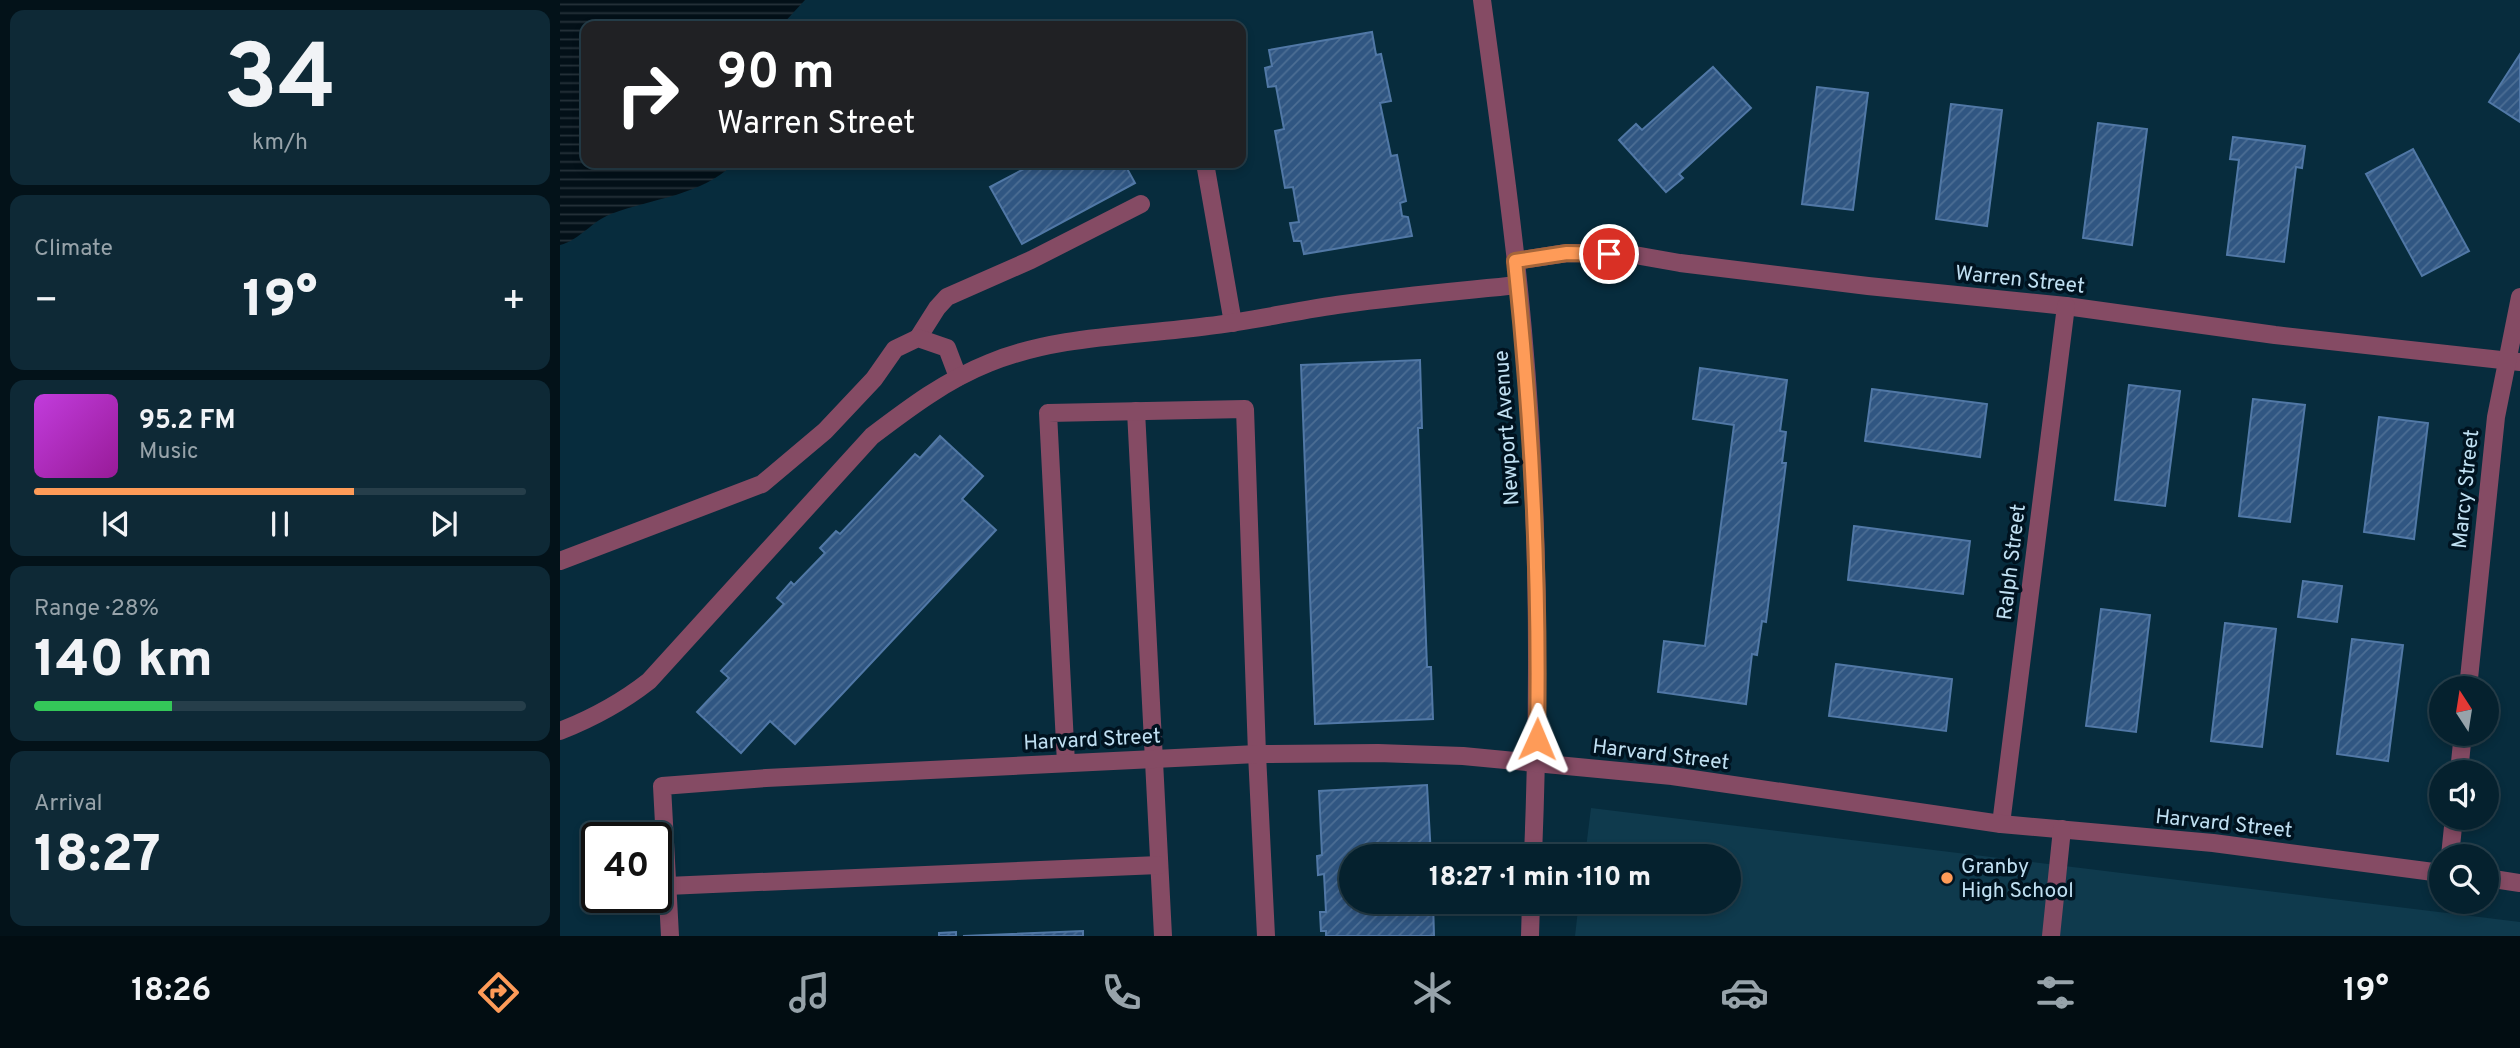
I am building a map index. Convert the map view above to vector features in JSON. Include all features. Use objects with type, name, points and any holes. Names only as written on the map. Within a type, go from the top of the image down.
[{"type":"street","name":"Newport Avenue","points":[[1482,0],[1523,332],[1534,512],[1538,667],[1534,844]]},
{"type":"street","points":[[1206,168],[1233,323]]},
{"type":"street","points":[[560,561],[762,484],[825,431],[874,379],[895,349],[918,338],[947,297],[1031,260],[1140,204]]},
{"type":"street","name":"Warren Street","points":[[1515,261],[1567,253],[1629,254],[1854,285],[2066,306],[2275,335],[2513,361]]},
{"type":"street","points":[[560,731],[594,718],[623,702],[649,681],[872,436],[910,407],[958,377],[990,363],[1048,346],[1233,323],[1344,304],[1518,285]]},
{"type":"street","name":"Marcy Street","points":[[2469,676],[2496,417],[2513,361],[2520,297]]},
{"type":"street","name":"Ralph Street","points":[[2001,824],[2066,306]]},
{"type":"street","points":[[918,338],[947,348],[958,377]]},
{"type":"street","points":[[1066,763],[1048,413],[1245,409],[1266,936]]},
{"type":"street","points":[[1136,411],[1163,936]]},
{"type":"street","name":"Harvard Street","points":[[664,822],[662,786],[766,778],[1257,754],[1463,756],[1672,776],[2001,824],[2213,843],[2429,871]]},
{"type":"street","points":[[2051,936],[2062,829]]},
{"type":"street","points":[[672,886],[1159,865]]},
{"type":"street","points":[[2499,880],[2520,883]]},
{"type":"street","points":[[669,913],[670,936]]},
{"type":"street","points":[[1530,936],[1531,914]]},
{"type":"shaded area","points":[[560,0],[805,0],[786,21],[581,21],[581,168],[729,168],[691,190],[604,217],[574,239],[560,245]]},
{"type":"shaded area","name":"Granby High School","points":[[1591,808],[2429,911],[2429,914],[2455,914],[2520,922],[2520,936],[1575,936],[1578,914],[1741,914],[1741,844],[1586,844]]},
{"type":"building","points":[[1372,32],[1376,55],[1381,54],[1391,101],[1380,103],[1391,156],[1397,155],[1406,201],[1400,203],[1402,216],[1408,217],[1412,236],[1304,254],[1301,241],[1294,241],[1290,223],[1299,222],[1293,187],[1285,188],[1275,131],[1284,129],[1276,86],[1268,87],[1265,68],[1272,66],[1269,50]]},
{"type":"building","points":[[2520,54],[2520,122],[2489,102]]},
{"type":"building","points":[[1713,67],[1751,108],[1679,174],[1683,178],[1666,192],[1619,140],[1636,124],[1642,130]]},
{"type":"building","points":[[1817,87],[1868,93],[1853,210],[1802,204]]},
{"type":"building","points":[[1951,104],[2002,110],[1987,226],[1936,219]]},
{"type":"building","points":[[2098,123],[2147,129],[2132,245],[2083,238]]},
{"type":"building","points":[[2233,137],[2305,146],[2302,168],[2296,167],[2284,262],[2227,255],[2239,160],[2230,159]]},
{"type":"building","points":[[2413,149],[2469,251],[2422,276],[2366,174]]},
{"type":"building","points":[[1026,168],[1127,168],[1135,183],[1022,244],[990,187]]},
{"type":"building","points":[[1420,360],[1422,428],[1418,428],[1427,667],[1431,667],[1433,719],[1315,724],[1301,365]]},
{"type":"building","points":[[1700,368],[1787,380],[1780,431],[1786,432],[1782,463],[1786,463],[1766,622],[1762,621],[1757,655],[1752,654],[1746,704],[1658,692],[1664,641],[1705,646],[1734,425],[1693,419]]},
{"type":"building","points":[[2129,385],[2180,391],[2165,506],[2115,500]]},
{"type":"building","points":[[1872,389],[1987,404],[1980,457],[1865,441]]},
{"type":"building","points":[[2253,399],[2305,405],[2290,522],[2239,516]]},
{"type":"building","points":[[2379,417],[2428,423],[2414,539],[2364,532]]},
{"type":"building","points":[[940,436],[983,476],[962,499],[996,530],[795,744],[770,721],[741,753],[697,712],[729,678],[721,671],[784,604],[777,598],[791,582],[794,585],[825,553],[820,548],[836,531],[840,534],[915,454],[920,458]]},
{"type":"building","points":[[1854,526],[1970,541],[1963,594],[1848,580]]},
{"type":"building","points":[[2303,581],[2342,586],[2337,622],[2298,617]]},
{"type":"building","points":[[2101,609],[2150,615],[2136,732],[2086,726]]},
{"type":"building","points":[[2225,623],[2276,629],[2262,747],[2211,741]]},
{"type":"building","points":[[2352,639],[2403,645],[2388,761],[2337,754]]},
{"type":"building","points":[[1836,664],[1952,679],[1946,731],[1829,716]]},
{"type":"building","points":[[1427,785],[1430,844],[1339,844],[1339,914],[1433,914],[1434,936],[1326,936],[1326,931],[1321,931],[1320,912],[1326,912],[1324,874],[1318,875],[1317,856],[1322,855],[1319,791]]},
{"type":"building","points":[[1083,931],[1083,936],[963,936]]},
{"type":"building","points":[[956,932],[956,936],[939,936],[939,933]]},
{"type":"place","name":"Granby High School","points":[[1947,878]]},
{"type":"route","points":[[1537,739],[1534,512],[1523,332],[1515,261],[1567,253],[1609,254]]}]
